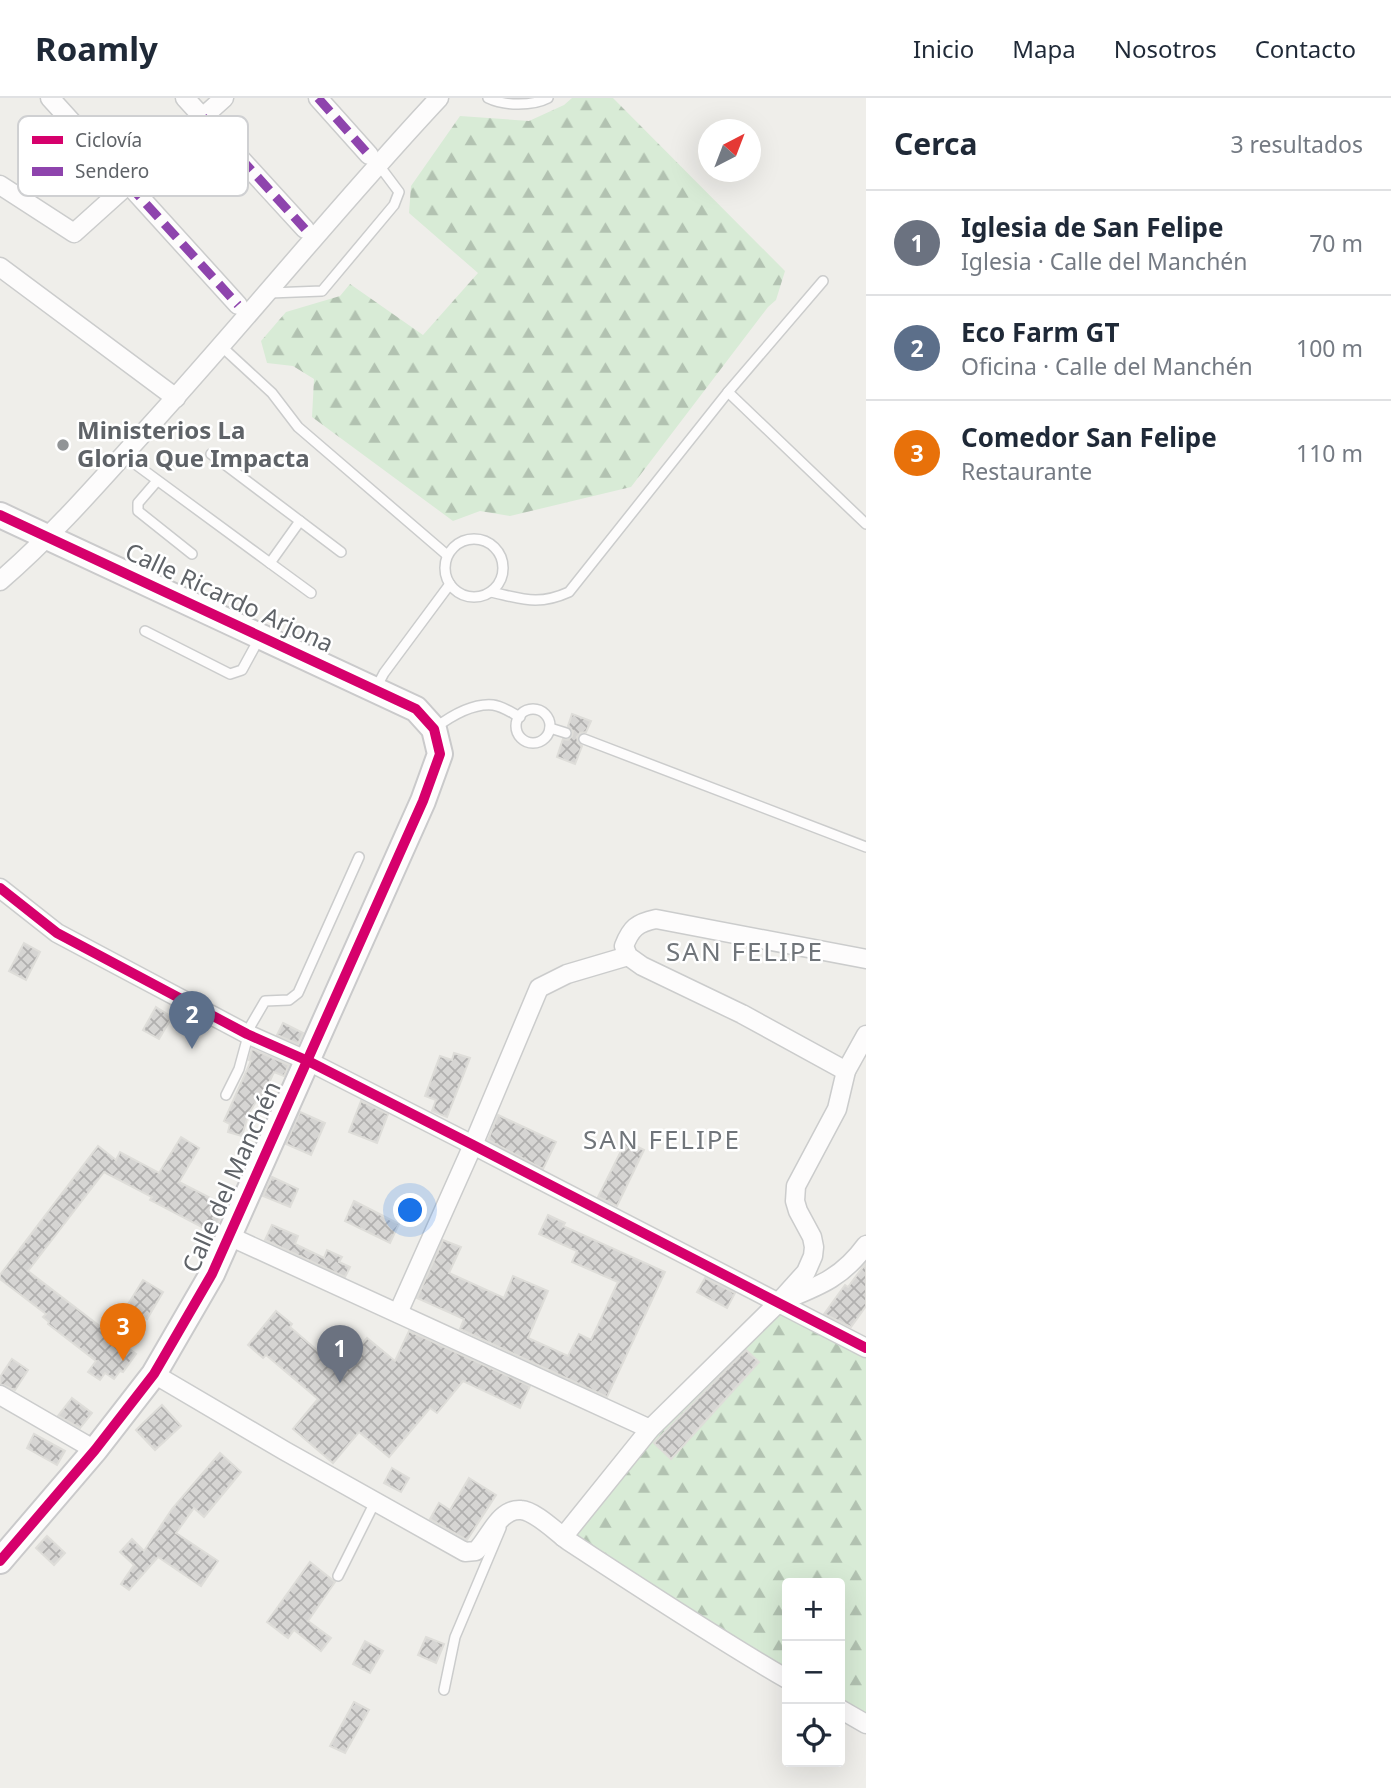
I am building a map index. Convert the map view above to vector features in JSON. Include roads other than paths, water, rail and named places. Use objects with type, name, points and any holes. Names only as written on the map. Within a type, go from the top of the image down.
[{"type":"street","points":[[50,98],[66,116]]},
{"type":"street","points":[[185,98],[202,116]]},
{"type":"street","points":[[204,116],[224,98]]},
{"type":"street","points":[[318,98],[373,159]]},
{"type":"street","points":[[0,581],[48,537],[176,398],[268,293],[373,159],[439,98]]},
{"type":"street","points":[[248,166],[305,229]]},
{"type":"street","points":[[0,186],[74,233],[115,196]]},
{"type":"street","points":[[139,196],[238,305]]},
{"type":"street","points":[[0,267],[176,398]]},
{"type":"street","name":"Calle Ricardo Arjona","points":[[0,515],[416,709],[434,729]]},
{"type":"street","name":"Calle del Manchén","points":[[0,1561],[95,1450],[154,1374],[212,1275],[423,801],[440,754],[434,729]]},
{"type":"street","points":[[0,888],[57,933],[247,1034],[308,1061],[866,1348]]},
{"type":"street","points":[[846,1071],[742,1014],[642,966],[628,956],[624,946],[630,930],[641,922],[656,919],[866,959]]},
{"type":"street","points":[[398,1314],[539,988],[568,974],[628,956]]},
{"type":"street","points":[[563,1537],[650,1429],[806,1272],[813,1256],[812,1237],[795,1201],[796,1186],[837,1109],[846,1071],[866,1035]]},
{"type":"street","points":[[229,1236],[650,1429]]},
{"type":"street","points":[[779,1302],[834,1278],[847,1268],[866,1245]]},
{"type":"street","points":[[154,1374],[458,1549],[471,1553],[480,1548],[502,1518],[515,1511],[527,1511],[710,1634],[782,1676]]},
{"type":"street","points":[[0,1395],[95,1450]]},
{"type":"street","points":[[845,1712],[866,1724]]},
{"type":"lane","points":[[488,98],[495,101],[538,103],[548,98]]},
{"type":"lane","points":[[268,293],[322,290],[394,205],[399,192],[373,159]]},
{"type":"lane","points":[[491,592],[500,580],[503,566],[499,551],[487,541],[472,538],[457,543],[447,555],[445,570],[450,584],[461,594],[476,597],[491,592],[550,601],[569,592],[728,392],[822,281]]},
{"type":"lane","points":[[221,346],[272,393],[298,427],[447,555]]},
{"type":"lane","points":[[728,392],[866,524]]},
{"type":"lane","points":[[211,454],[341,552]]},
{"type":"lane","points":[[123,455],[311,593]]},
{"type":"lane","points":[[157,481],[137,507],[192,554]]},
{"type":"lane","points":[[270,563],[300,521]]},
{"type":"lane","points":[[375,690],[384,673],[450,584]]},
{"type":"lane","points":[[145,631],[230,674],[243,670],[261,636]]},
{"type":"lane","points":[[434,729],[458,713],[482,706],[495,705],[520,717]]},
{"type":"lane","points":[[530,709],[540,710],[547,717],[550,728],[548,735],[531,743],[522,739],[517,731],[517,721],[522,713],[530,709]]},
{"type":"lane","points":[[550,728],[566,733]]},
{"type":"lane","points":[[584,739],[866,847]]},
{"type":"lane","points":[[226,1095],[239,1069],[247,1034],[265,1001],[289,1000],[298,993],[359,857]]},
{"type":"lane","points":[[338,1576],[375,1502]]},
{"type":"lane","points":[[444,1690],[455,1637],[498,1535],[502,1518]]},
{"type":"place","name":"Ministerios La Gloria Que Impacta","points":[[63,445]]},
{"type":"place","name":"Eco Farm GT","points":[[192,1049]]},
{"type":"place","name":"Comedor San Felipe","points":[[123,1361]]},
{"type":"place","name":"Iglesia de San Felipe","points":[[340,1383]]},
{"type":"district","name":"SAN FELIPE","points":[[745,952]]},
{"type":"district","name":"SAN FELIPE","points":[[662,1140]]}]
